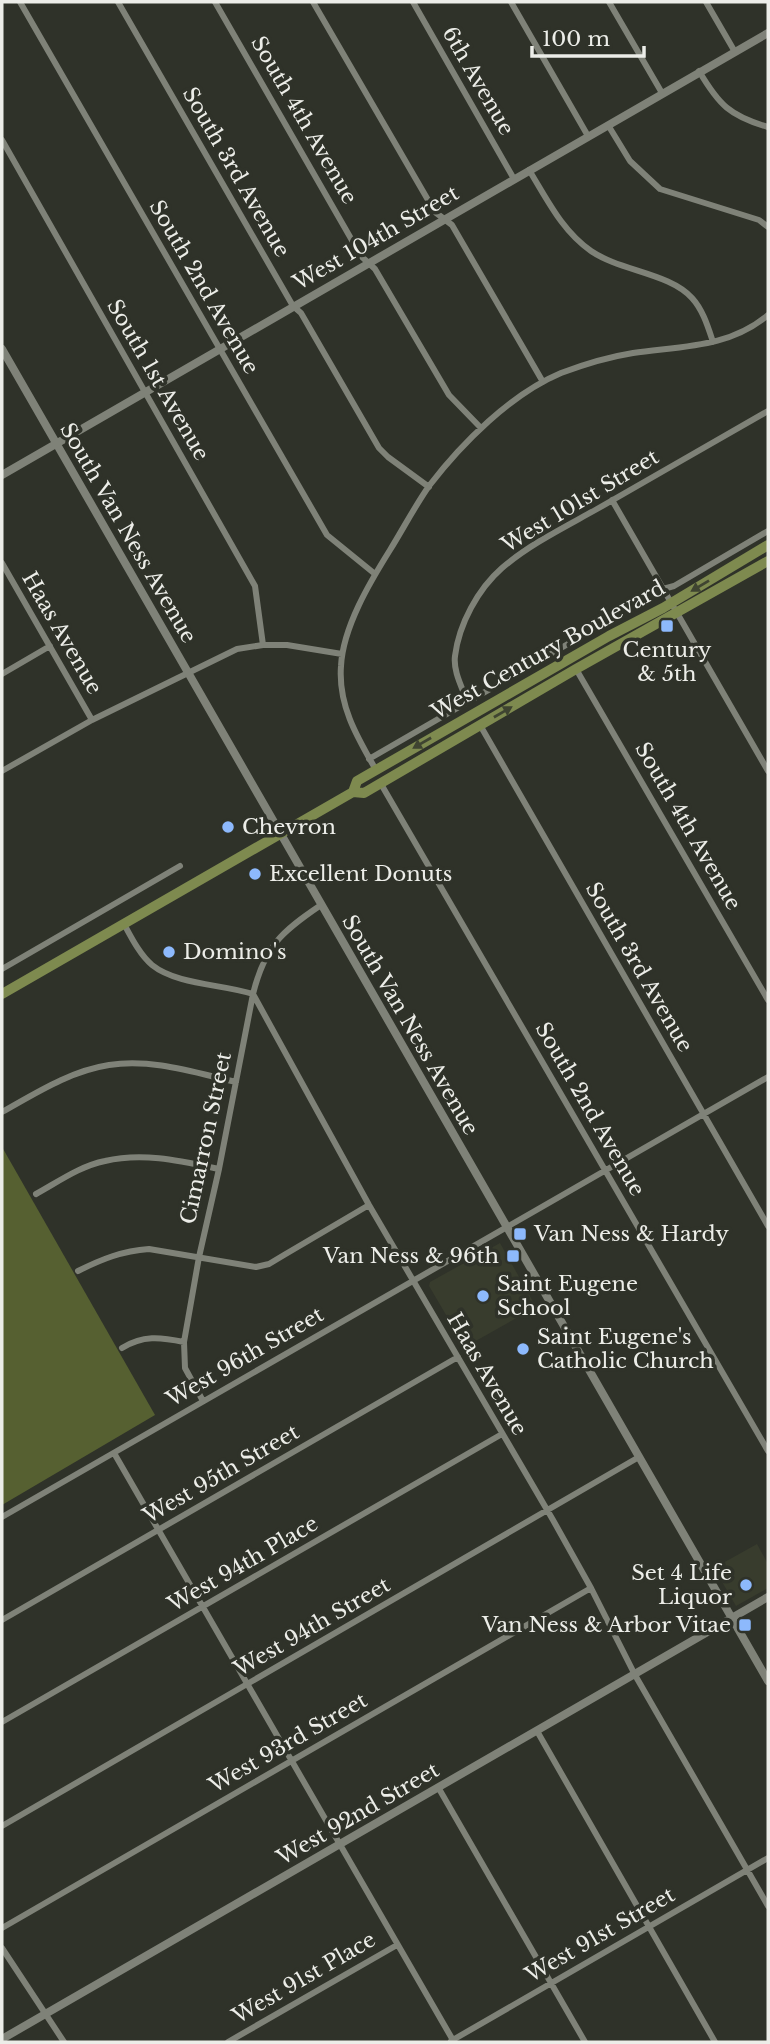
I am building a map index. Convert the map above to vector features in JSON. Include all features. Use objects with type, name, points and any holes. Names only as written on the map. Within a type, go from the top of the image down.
[{"type":"main road","name":"West Century Boulevard","points":[[2,994],[353,792],[364,793],[381,784],[576,669],[768,545]]},
{"type":"main road","name":"West Century Boulevard","points":[[353,792],[357,781],[609,636],[768,561]]},
{"type":"street","name":"South 2nd Avenue","points":[[20,2],[327,535],[375,574]]},
{"type":"street","name":"South 3rd Avenue","points":[[118,2],[293,306],[301,313],[379,448],[429,487]]},
{"type":"street","name":"South 4th Avenue","points":[[215,2],[362,256],[375,269],[449,395],[481,428]]},
{"type":"street","points":[[313,2],[436,212],[452,225],[543,382]]},
{"type":"street","name":"6th Avenue","points":[[413,2],[514,178]]},
{"type":"street","points":[[510,2],[588,136]]},
{"type":"street","points":[[609,2],[662,93]]},
{"type":"street","points":[[706,2],[735,52]]},
{"type":"street","name":"West 104th Street","points":[[2,475],[768,33]]},
{"type":"street","points":[[699,71],[710,90],[731,112],[768,127]]},
{"type":"street","points":[[608,125],[629,161],[660,189],[752,218],[768,227]]},
{"type":"street","name":"South 1st Avenue","points":[[2,140],[255,586],[263,645]]},
{"type":"street","points":[[529,170],[566,228],[608,261],[681,289],[692,299],[713,342]]},
{"type":"street","points":[[376,770],[348,719],[341,686],[342,654],[355,615],[375,574],[429,487],[481,428],[503,409],[543,382],[601,359],[713,342],[743,332],[768,314]]},
{"type":"street","name":"South Van Ness Avenue","points":[[2,349],[768,1681]]},
{"type":"street","name":"West 101st Street","points":[[467,701],[454,659],[463,625],[485,587],[502,569],[520,555],[612,500],[768,411]]},
{"type":"street","points":[[612,500],[768,771]]},
{"type":"street","name":"West Century Boulevard","points":[[369,759],[768,531]]},
{"type":"street","name":"Haas Avenue","points":[[2,563],[5,574],[92,720]]},
{"type":"street","points":[[2,771],[92,720],[237,649],[288,645],[342,654]]},
{"type":"street","points":[[2,674],[50,646]]},
{"type":"street","name":"South 4th Avenue","points":[[576,669],[768,1000]]},
{"type":"street","name":"South 3rd Avenue","points":[[480,725],[768,1226]]},
{"type":"street","name":"South 2nd Avenue","points":[[381,784],[768,1451]]},
{"type":"street","points":[[2,969],[180,866]]},
{"type":"street","name":"Cimarron Street","points":[[203,1401],[185,1368],[184,1342],[253,994],[258,973],[274,943],[287,929],[321,905]]},
{"type":"street","points":[[124,924],[149,963],[158,969],[179,978],[253,994]]},
{"type":"street","name":"Haas Avenue","points":[[253,994],[369,1205],[547,1510],[591,1588],[635,1675],[768,1906]]},
{"type":"street","points":[[2,1112],[69,1077],[111,1065],[156,1065],[236,1082]]},
{"type":"street","name":"West 96th Street","points":[[2,1517],[768,1077]]},
{"type":"street","points":[[36,1194],[86,1167],[115,1159],[157,1158],[219,1169]]},
{"type":"street","points":[[78,1271],[112,1255],[131,1250],[158,1250],[256,1267],[269,1264],[369,1205]]},
{"type":"street","points":[[122,1348],[142,1338],[152,1337],[184,1342]]},
{"type":"street","name":"West 95th Street","points":[[2,1620],[457,1357]]},
{"type":"street","name":"West 94th Place","points":[[2,1722],[502,1434]]},
{"type":"street","points":[[114,1453],[452,2042]]},
{"type":"street","name":"West 94th Street","points":[[2,1826],[639,1457]]},
{"type":"street","name":"West 93rd Street","points":[[2,1928],[591,1588]]},
{"type":"street","name":"West 92nd Street","points":[[2,2039],[768,1597]]},
{"type":"street","points":[[537,1731],[715,2042]]},
{"type":"street","points":[[438,1787],[585,2042]]},
{"type":"street","name":"West 91st Street","points":[[452,2042],[768,1858]]},
{"type":"street","name":"West 91st Place","points":[[228,2042],[397,1945]]},
{"type":"street","points":[[2,1948],[64,2042]]},
{"type":"shaded area","name":"Saint Eugene School","points":[[500,1243],[536,1307],[465,1347],[429,1286],[430,1282]]},
{"type":"shaded area","points":[[757,1544],[768,1564],[768,1588],[736,1606],[714,1568]]},
{"type":"green space","points":[[2,1147],[155,1415],[2,1505]]},
{"type":"place","name":"Century & 5th","points":[[667,626]]},
{"type":"place","name":"Chevron","points":[[228,827]]},
{"type":"place","name":"Excellent Donuts","points":[[255,874]]},
{"type":"place","name":"Domino's","points":[[169,952]]},
{"type":"place","name":"Van Ness & Hardy","points":[[520,1234]]},
{"type":"place","name":"Van Ness & 96th","points":[[513,1256]]},
{"type":"place","name":"Saint Eugene School","points":[[483,1296]]},
{"type":"place","name":"Saint Eugene's Catholic Church","points":[[523,1349]]},
{"type":"place","name":"Set 4 Life Liquor","points":[[746,1585]]},
{"type":"place","name":"Van Ness & Arbor Vitae","points":[[745,1625]]}]
